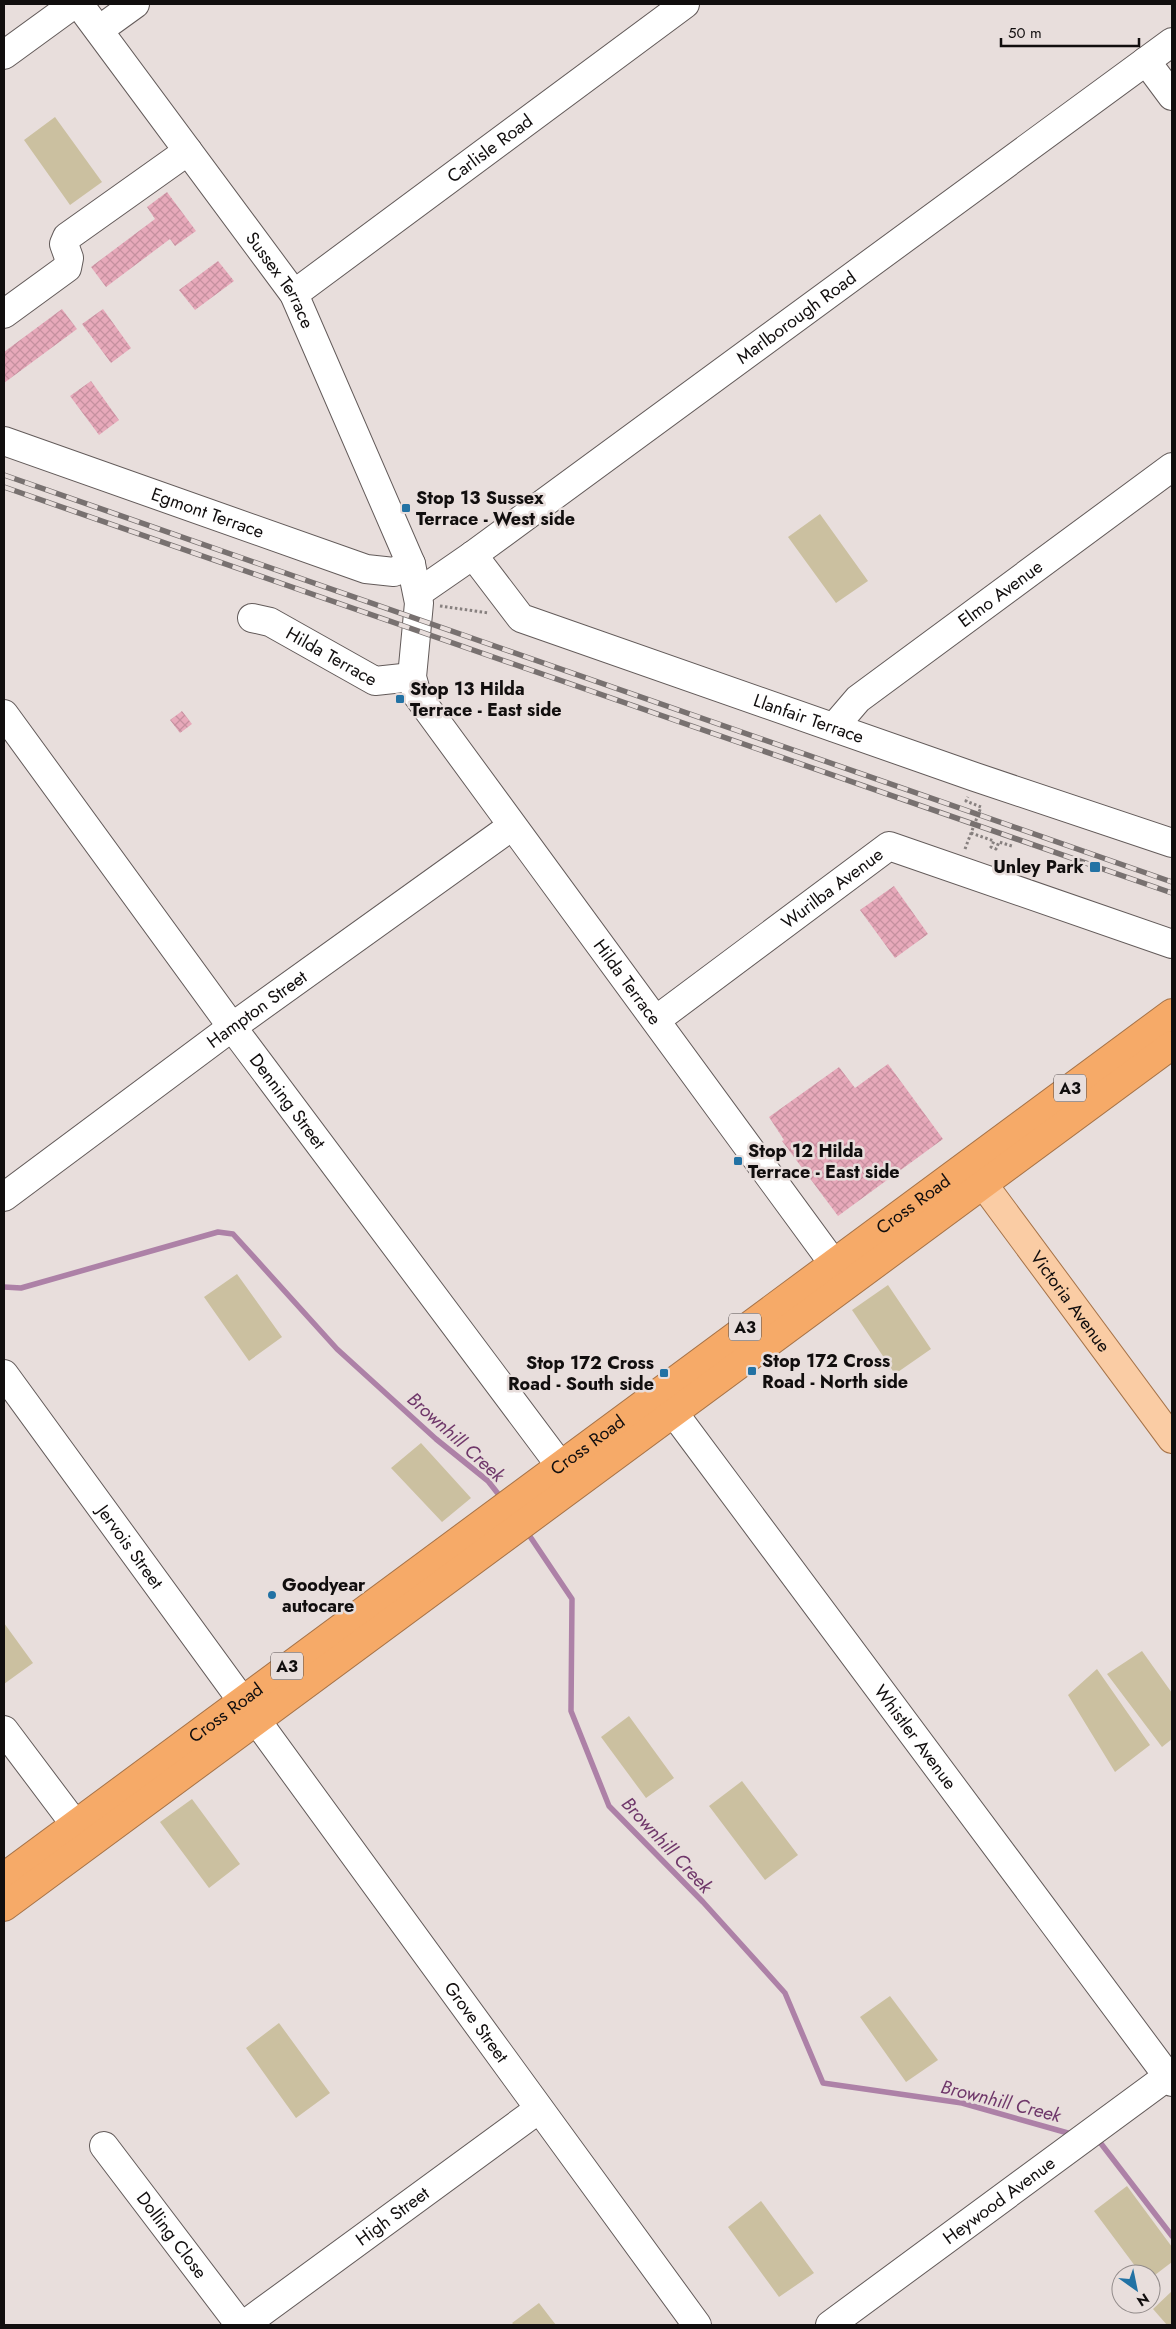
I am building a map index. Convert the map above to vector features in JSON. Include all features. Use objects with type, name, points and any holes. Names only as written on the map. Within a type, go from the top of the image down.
[{"type":"highway","name":"Cross Road","points":[[976,1174],[1172,1013]]},
{"type":"highway","name":"Cross Road","points":[[4,1877],[82,1833],[976,1174],[1172,1044]]},
{"type":"highway","name":"Cross Road","points":[[4,1907],[82,1833]]},
{"type":"main road","name":"Victoria Avenue","points":[[976,1174],[1172,1439]]},
{"type":"street","points":[[4,55],[74,4]]},
{"type":"street","name":"Sussex Terrace","points":[[79,4],[294,294],[412,564],[418,598]]},
{"type":"street","points":[[99,30],[135,4]]},
{"type":"street","name":"Carlisle Road","points":[[294,294],[685,4]]},
{"type":"street","name":"Marlborough Road","points":[[418,598],[473,555],[1172,42]]},
{"type":"street","points":[[1146,61],[1172,96]]},
{"type":"street","points":[[4,314],[67,268],[68,258],[64,244],[68,237],[188,151]]},
{"type":"street","name":"Egmont Terrace","points":[[4,441],[366,569],[394,572],[412,564]]},
{"type":"street","name":"Elmo Avenue","points":[[834,728],[858,699],[1172,467]]},
{"type":"street","points":[[473,555],[521,618]]},
{"type":"street","name":"Hilda Terrace","points":[[418,598],[412,677],[417,696],[656,1020],[840,1274]]},
{"type":"street","name":"Hilda Terrace","points":[[252,618],[270,622],[375,681],[412,677]]},
{"type":"street","name":"Llanfair Terrace","points":[[521,618],[975,777],[1172,843]]},
{"type":"street","name":"Denning Street","points":[[4,714],[232,1027],[568,1476]]},
{"type":"street","name":"Hampton Street","points":[[4,1197],[232,1027],[512,826]]},
{"type":"street","name":"Wurilba Avenue","points":[[656,1020],[890,846],[1172,944]]},
{"type":"street","name":"Jervois Street","points":[[4,1374],[250,1709]]},
{"type":"street","name":"Whistler Avenue","points":[[666,1402],[1170,2079]]},
{"type":"street","name":"Grove Street","points":[[250,1709],[697,2325]]},
{"type":"street","points":[[4,1730],[82,1833]]},
{"type":"street","name":"Heywood Avenue","points":[[830,2325],[1082,2137],[1170,2079]]},
{"type":"street","name":"High Street","points":[[244,2325],[539,2109]]},
{"type":"street","name":"Dolling Close","points":[[104,2146],[240,2325]]},
{"type":"path","points":[[418,598],[521,618]]},
{"type":"path","points":[[957,869],[981,807],[966,801],[975,777]]},
{"type":"path","points":[[971,833],[994,841],[991,847],[996,849],[998,842],[1012,846]]},
{"type":"shaded area","points":[[55,117],[102,182],[70,205],[24,140]]},
{"type":"shaded area","points":[[820,514],[868,581],[836,603],[788,537]]},
{"type":"shaded area","points":[[237,1274],[282,1337],[249,1361],[204,1297]]},
{"type":"shaded area","points":[[888,1285],[931,1349],[895,1374],[852,1310]]},
{"type":"shaded area","points":[[421,1443],[471,1498],[442,1522],[391,1468]]},
{"type":"shaded area","points":[[4,1623],[33,1663],[4,1684]]},
{"type":"shaded area","points":[[1142,1651],[1172,1693],[1172,1739],[1162,1747],[1107,1674]]},
{"type":"shaded area","points":[[1097,1669],[1150,1745],[1115,1772],[1068,1695]]},
{"type":"shaded area","points":[[629,1716],[674,1778],[646,1798],[601,1737]]},
{"type":"shaded area","points":[[742,1781],[798,1855],[765,1880],[709,1806]]},
{"type":"shaded area","points":[[192,1799],[240,1864],[209,1888],[160,1822]]},
{"type":"shaded area","points":[[890,1996],[938,2060],[906,2082],[860,2017]]},
{"type":"shaded area","points":[[279,2023],[330,2093],[296,2118],[246,2048]]},
{"type":"shaded area","points":[[1127,2186],[1172,2247],[1172,2262],[1161,2270],[1161,2264],[1134,2264],[1094,2211]]},
{"type":"shaded area","points":[[761,2201],[814,2273],[779,2297],[728,2227]]},
{"type":"shaded area","points":[[1172,2291],[1172,2325],[1167,2325],[1157,2314],[1161,2314],[1161,2301]]},
{"type":"shaded area","points":[[539,2303],[556,2325],[514,2325],[512,2323]]},
{"type":"building","points":[[167,192],[196,231],[175,246],[170,239],[106,287],[91,267],[155,219],[147,207]]},
{"type":"building","points":[[218,261],[234,281],[195,310],[179,290]]},
{"type":"building","points":[[62,309],[77,329],[4,383],[4,352]]},
{"type":"building","points":[[103,309],[131,348],[111,363],[82,324]]},
{"type":"building","points":[[91,381],[119,420],[99,435],[70,396]]},
{"type":"building","points":[[182,711],[192,724],[180,733],[170,720]]},
{"type":"building","points":[[894,886],[928,934],[895,958],[860,910]]},
{"type":"building","points":[[888,1064],[943,1139],[838,1216],[782,1141],[784,1140],[769,1117],[839,1067],[855,1088]]},
{"type":"waterway","name":"Brownhill Creek","points":[[4,1287],[21,1288],[218,1232],[233,1234],[337,1349],[436,1439],[488,1481],[503,1500]]},
{"type":"waterway","name":"Brownhill Creek","points":[[527,1532],[572,1599],[571,1711],[609,1806],[703,1902],[785,1993],[823,2083],[962,2103],[1075,2135]]},
{"type":"waterway","name":"Brownhill Creek","points":[[1094,2140],[1099,2141],[1172,2236]]},
{"type":"railway","points":[[4,475],[1172,882]]},
{"type":"railway","points":[[4,487],[1172,893]]},
{"type":"place","name":"Stop 13 Sussex Terrace - West side","points":[[406,508]]},
{"type":"place","name":"Stop 13 Hilda Terrace - East side","points":[[400,699]]},
{"type":"place","name":"Unley Park","points":[[1095,867]]},
{"type":"place","name":"Stop 12 Hilda Terrace - East side","points":[[738,1161]]},
{"type":"place","name":"Stop 172 Cross Road - North side","points":[[752,1371]]},
{"type":"place","name":"Stop 172 Cross Road - South side","points":[[664,1373]]},
{"type":"place","name":"Goodyear autocare","points":[[272,1595]]}]
